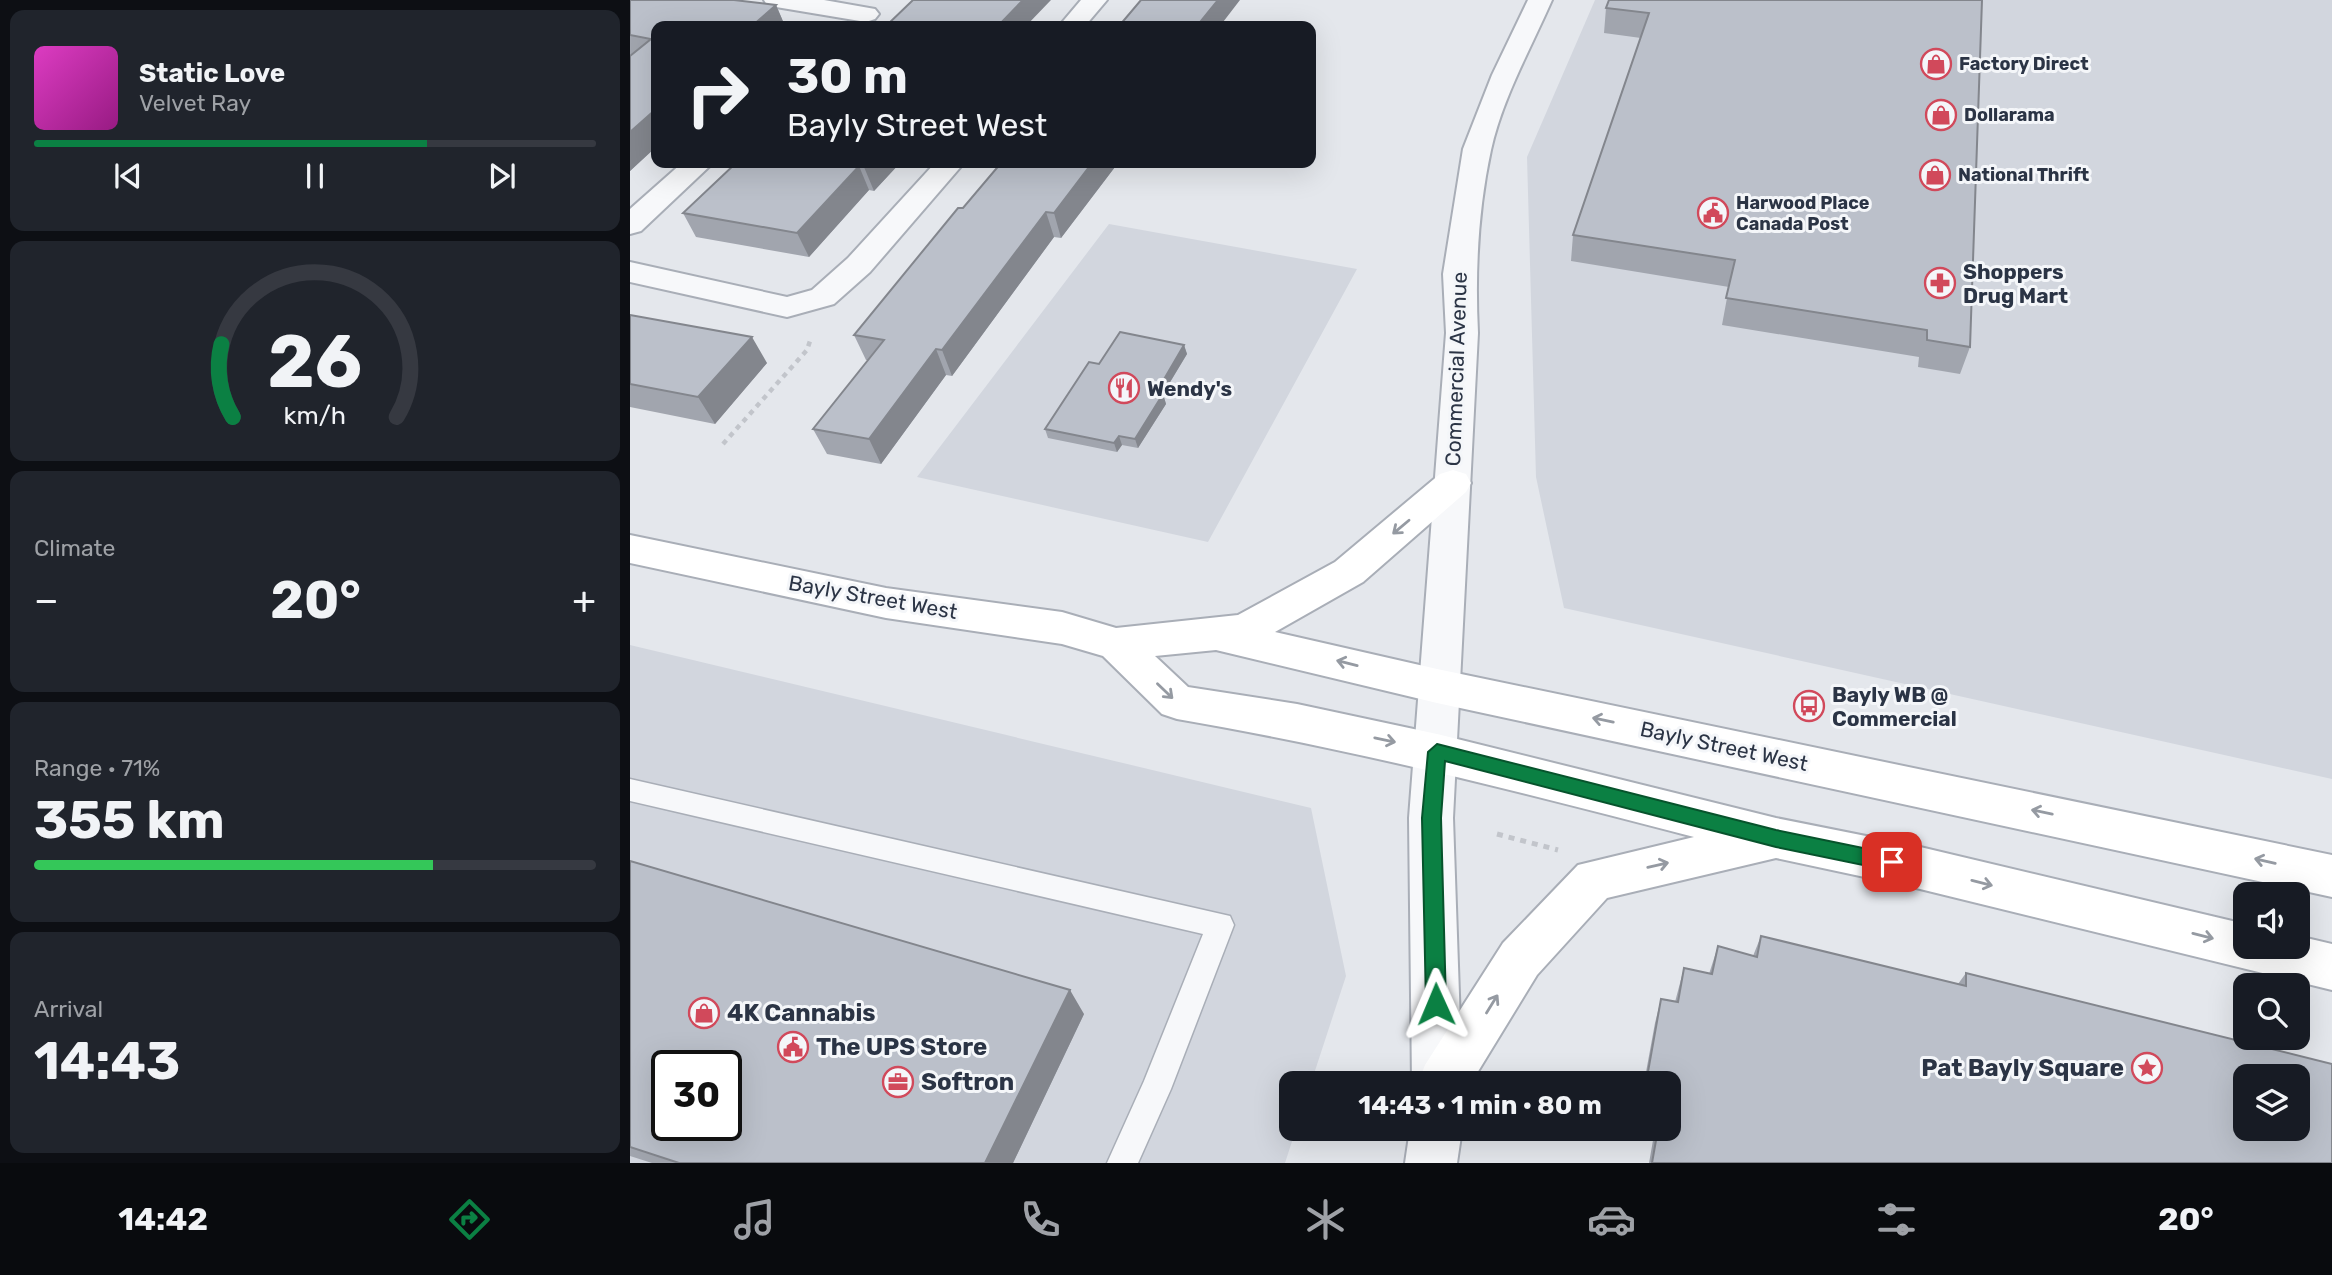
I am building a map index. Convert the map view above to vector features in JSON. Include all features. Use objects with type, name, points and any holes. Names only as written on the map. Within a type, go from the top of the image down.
[{"type":"main road","points":[[1216,635],[1246,629],[1349,572],[1452,483]]},
{"type":"main road","name":"Bayly Street West","points":[[630,549],[886,603],[1062,628],[1116,644],[1216,635],[1437,686],[2332,876]]},
{"type":"main road","name":"Bayly Street West","points":[[1116,644],[1177,702],[1297,722],[1437,752],[1776,838],[1916,867],[2233,944]]},
{"type":"main road","points":[[1450,1071],[1520,959],[1594,880],[1776,838]]},
{"type":"main road","name":"Bayly Street West","points":[[2298,959],[2332,967]]},
{"type":"street","points":[[776,0],[866,13]]},
{"type":"street","points":[[1076,21],[1095,0]]},
{"type":"street","name":"Commercial Avenue","points":[[1437,1071],[1432,818],[1437,752],[1437,686],[1462,333],[1459,274],[1469,185],[1477,149],[1505,75],[1540,0]]},
{"type":"street","points":[[630,225],[693,168]]},
{"type":"street","points":[[630,272],[788,307],[823,297],[859,265],[946,168]]},
{"type":"street","points":[[1431,1163],[1434,1141]]},
{"type":"lane","points":[[630,790],[1220,925],[1156,1088],[1122,1163]]},
{"type":"path","points":[[723,444],[807,350],[823,297]]},
{"type":"path","points":[[1497,834],[1564,851]]},
{"type":"shaded area","points":[[1595,0],[2332,0],[2332,779],[1564,608],[1536,477],[1527,157]]},
{"type":"shaded area","points":[[1109,224],[1357,269],[1208,542],[917,477]]},
{"type":"shaded area","points":[[630,645],[1311,808],[1346,976],[1315,1071],[1279,1071],[1279,1141],[1292,1141],[1285,1163],[630,1163]]},
{"type":"building","points":[[630,0],[734,0],[776,5],[758,21],[651,21],[651,39],[630,35]]},
{"type":"building","points":[[913,0],[1023,0],[1003,21],[891,21]]},
{"type":"building","points":[[1141,0],[1218,0],[1201,21],[1123,21]]},
{"type":"building","points":[[1609,0],[1982,0],[1970,347],[1927,340],[1927,330],[1726,298],[1735,260],[1573,235],[1649,13],[1606,8]]},
{"type":"building","points":[[651,39],[651,113],[630,132],[630,56]]},
{"type":"building","points":[[731,168],[857,168],[797,233],[683,213]]},
{"type":"building","points":[[997,168],[1088,168],[1054,213],[1046,212],[942,350],[936,349],[869,439],[813,429],[884,340],[854,335],[958,208],[963,208]]},
{"type":"building","points":[[630,315],[752,337],[698,397],[630,384]]},
{"type":"building","name":"Wendy's","points":[[1120,332],[1184,345],[1156,393],[1163,394],[1135,439],[1119,436],[1114,443],[1045,429],[1089,362],[1099,364]]},
{"type":"building","points":[[630,861],[1070,990],[985,1163],[679,1163],[630,1147]]},
{"type":"building","points":[[1761,936],[1966,986],[1966,973],[2233,1039],[2233,1050],[2276,1050],[2332,1064],[2332,1163],[1652,1163],[1656,1141],[1681,1141],[1681,1071],[1648,1071],[1661,999],[1678,1002],[1684,968],[1712,974],[1718,946],[1757,957]]},
{"type":"place","name":"Factory Direct","points":[[1936,64]]},
{"type":"place","name":"Dollarama","points":[[1941,115]]},
{"type":"place","name":"National Thrift","points":[[1935,175]]},
{"type":"place","name":"Harwood Place Canada Post","points":[[1713,213]]},
{"type":"place","name":"Shoppers Drug Mart","points":[[1940,283]]},
{"type":"place","name":"Wendy's","points":[[1124,388]]},
{"type":"place","name":"Bayly WB @ Commercial","points":[[1809,706]]},
{"type":"place","name":"4K Cannabis","points":[[704,1013]]},
{"type":"place","name":"The UPS Store","points":[[793,1047]]},
{"type":"place","name":"Pat Bayly Square","points":[[2147,1068]]},
{"type":"place","name":"Softron","points":[[898,1082]]},
{"type":"route","points":[[1436,1004],[1432,818],[1437,752],[1776,838],[1892,862]]}]
